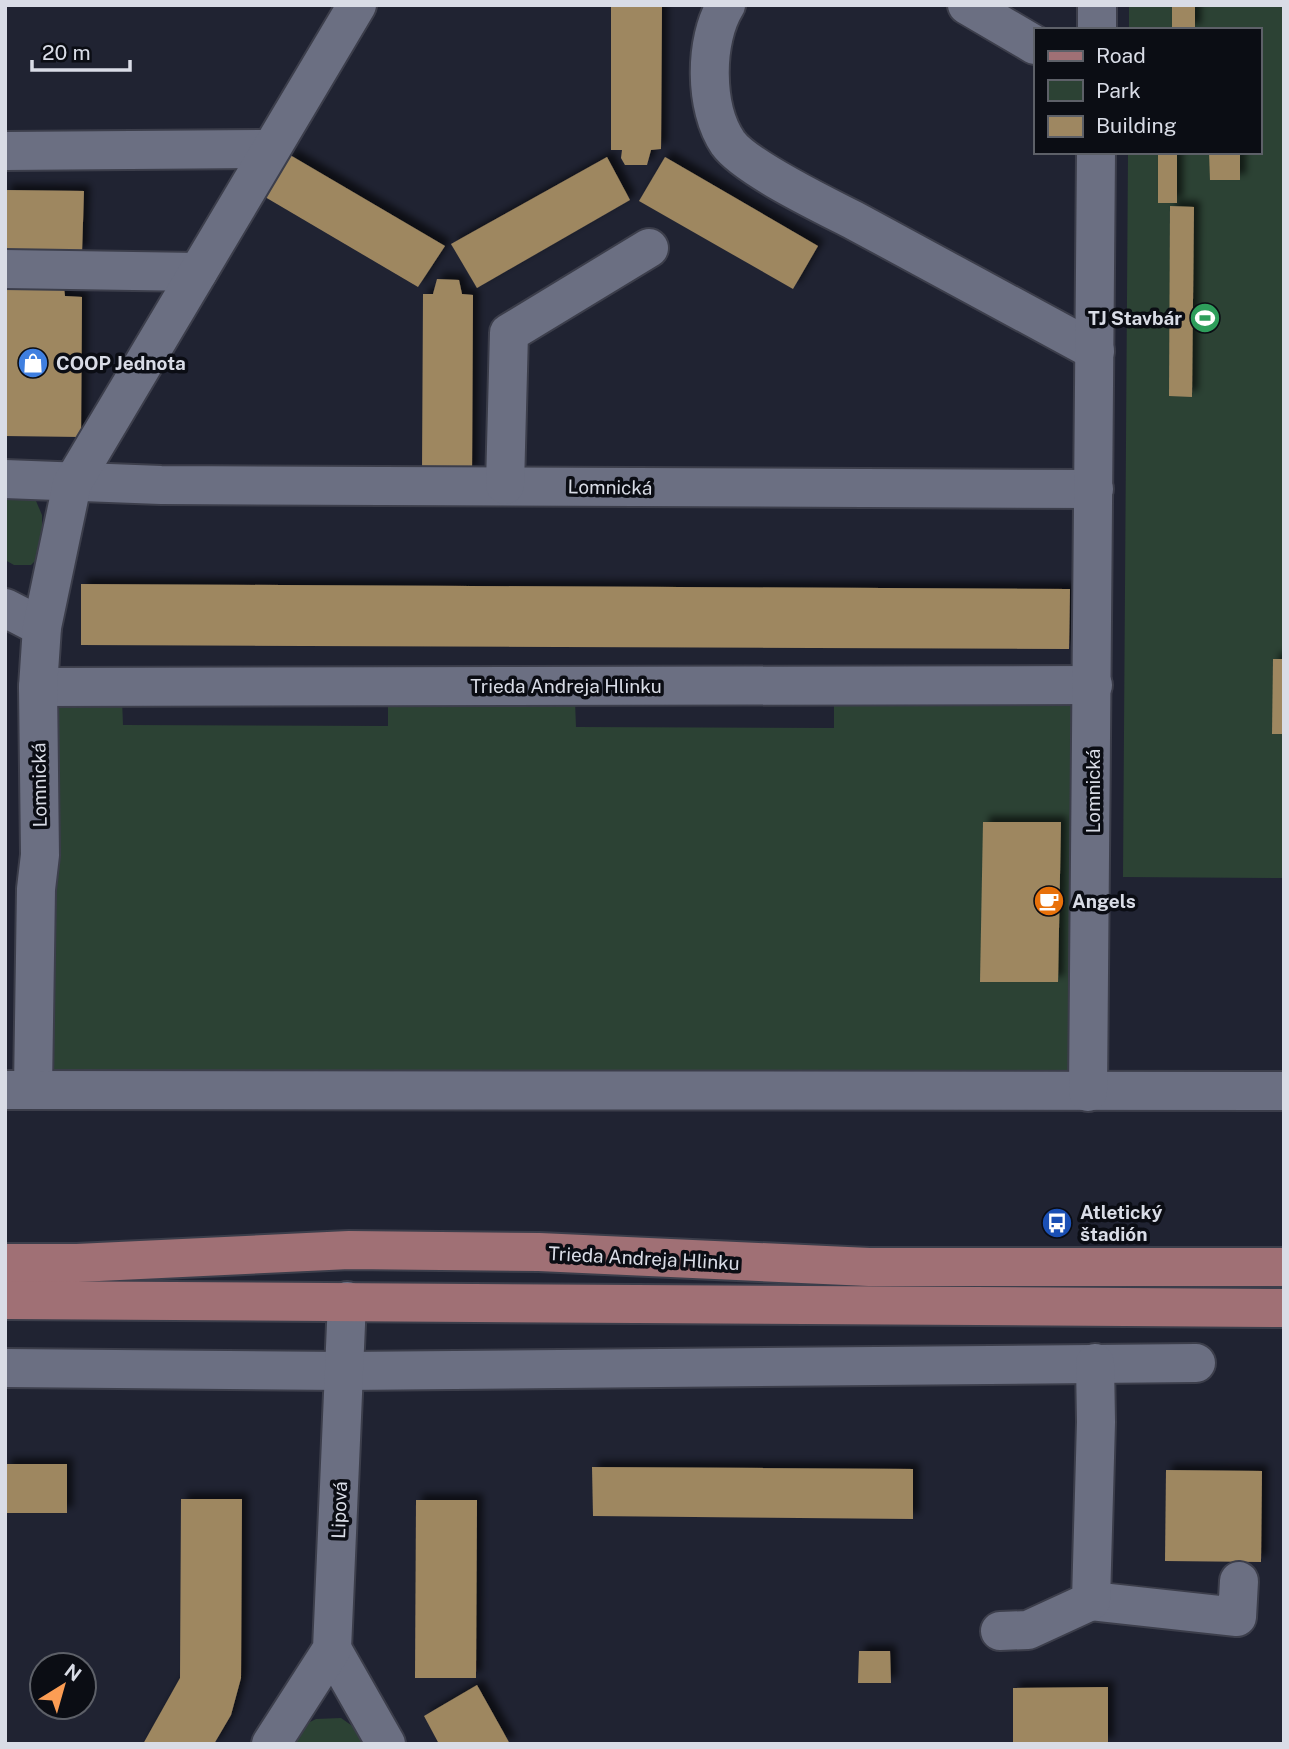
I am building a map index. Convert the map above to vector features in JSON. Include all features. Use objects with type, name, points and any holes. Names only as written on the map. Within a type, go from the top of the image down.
[{"type":"main road","name":"Trieda Andreja Hlinku","points":[[5,1263],[77,1263],[349,1250],[539,1252],[869,1267],[1284,1268]]},
{"type":"main road","points":[[347,1301],[349,1250]]},
{"type":"main road","name":"Trieda Andreja Hlinku","points":[[5,1300],[1284,1308]]},
{"type":"street","name":"Lomnická","points":[[19,1090],[21,889],[40,855],[38,687],[42,627],[72,484],[357,5]]},
{"type":"street","points":[[726,5],[716,21],[710,54],[710,83],[715,109],[729,144],[801,193],[1095,351]]},
{"type":"street","points":[[967,5],[1034,44]]},
{"type":"street","points":[[1097,5],[1097,28]]},
{"type":"street","points":[[5,151],[270,149]]},
{"type":"street","name":"Lomnická","points":[[1088,1092],[1096,154]]},
{"type":"street","points":[[505,485],[509,333],[649,248]]},
{"type":"street","points":[[5,269],[198,272]]},
{"type":"street","name":"Lomnická","points":[[5,479],[72,484],[1094,489]]},
{"type":"street","points":[[5,608],[42,627]]},
{"type":"street","name":"Trieda Andreja Hlinku","points":[[38,687],[1093,685]]},
{"type":"street","points":[[19,1090],[1284,1091]]},
{"type":"street","points":[[344,1371],[347,1301]]},
{"type":"street","points":[[1091,1601],[1095,1363]]},
{"type":"street","points":[[5,1368],[344,1371],[1196,1363]]},
{"type":"street","name":"Lipová","points":[[332,1649],[344,1371]]},
{"type":"street","points":[[1000,1631],[1028,1630],[1091,1601],[1237,1617],[1239,1581]]},
{"type":"street","points":[[271,1744],[332,1649],[386,1744]]},
{"type":"green space","name":"TJ Stavbár","points":[[1129,5],[1284,5],[1284,878],[1123,877],[1128,154],[1261,154],[1261,28],[1129,28]]},
{"type":"green space","points":[[5,493],[21,493],[36,501],[42,515],[42,554],[31,565],[14,565],[5,560]]},
{"type":"green space","points":[[122,699],[123,725],[388,726],[388,700],[575,701],[576,727],[834,728],[834,701],[1078,705],[1075,1073],[48,1070],[52,704]]},
{"type":"green space","points":[[341,1718],[361,1732],[366,1744],[287,1744],[292,1731],[316,1719]]},
{"type":"building","points":[[611,5],[662,5],[661,149],[651,150],[647,165],[625,165],[621,158],[622,150],[611,150]]},
{"type":"building","points":[[1172,5],[1195,5],[1195,28],[1172,28]]},
{"type":"building","points":[[1158,154],[1177,154],[1177,203],[1158,203]]},
{"type":"building","points":[[1209,154],[1240,154],[1240,180],[1210,180]]},
{"type":"building","points":[[290,155],[445,246],[418,287],[265,197]]},
{"type":"building","points":[[607,157],[630,200],[477,288],[451,244]]},
{"type":"building","points":[[665,157],[818,246],[793,289],[639,201]]},
{"type":"building","points":[[5,190],[84,191],[82,253],[5,252]]},
{"type":"building","points":[[1170,206],[1194,207],[1192,397],[1169,396]]},
{"type":"building","points":[[437,279],[459,280],[462,294],[473,295],[472,473],[422,473],[423,294],[433,294]]},
{"type":"building","points":[[5,287],[64,288],[65,296],[82,297],[81,437],[5,436]]},
{"type":"building","points":[[81,584],[1070,589],[1069,649],[81,645]]},
{"type":"building","points":[[1273,659],[1284,659],[1284,734],[1272,734]]},
{"type":"building","points":[[983,822],[1061,822],[1058,982],[980,982]]},
{"type":"building","points":[[5,1464],[67,1464],[67,1513],[5,1513]]},
{"type":"building","points":[[592,1467],[913,1469],[913,1519],[593,1516]]},
{"type":"building","points":[[1166,1470],[1262,1471],[1261,1562],[1165,1561]]},
{"type":"building","points":[[181,1499],[242,1499],[241,1678],[231,1715],[214,1744],[143,1744],[180,1678]]},
{"type":"building","points":[[416,1500],[477,1500],[476,1678],[415,1678]]},
{"type":"building","points":[[859,1651],[890,1651],[891,1683],[858,1683]]},
{"type":"building","points":[[477,1685],[510,1744],[439,1744],[424,1716]]},
{"type":"building","points":[[1108,1687],[1108,1744],[1013,1744],[1013,1688]]},
{"type":"place","name":"TJ Stavbár","points":[[1205,318]]},
{"type":"place","name":"COOP Jednota","points":[[33,363]]},
{"type":"place","name":"Angels","points":[[1049,901]]},
{"type":"place","name":"Atletický štadión","points":[[1057,1223]]}]
